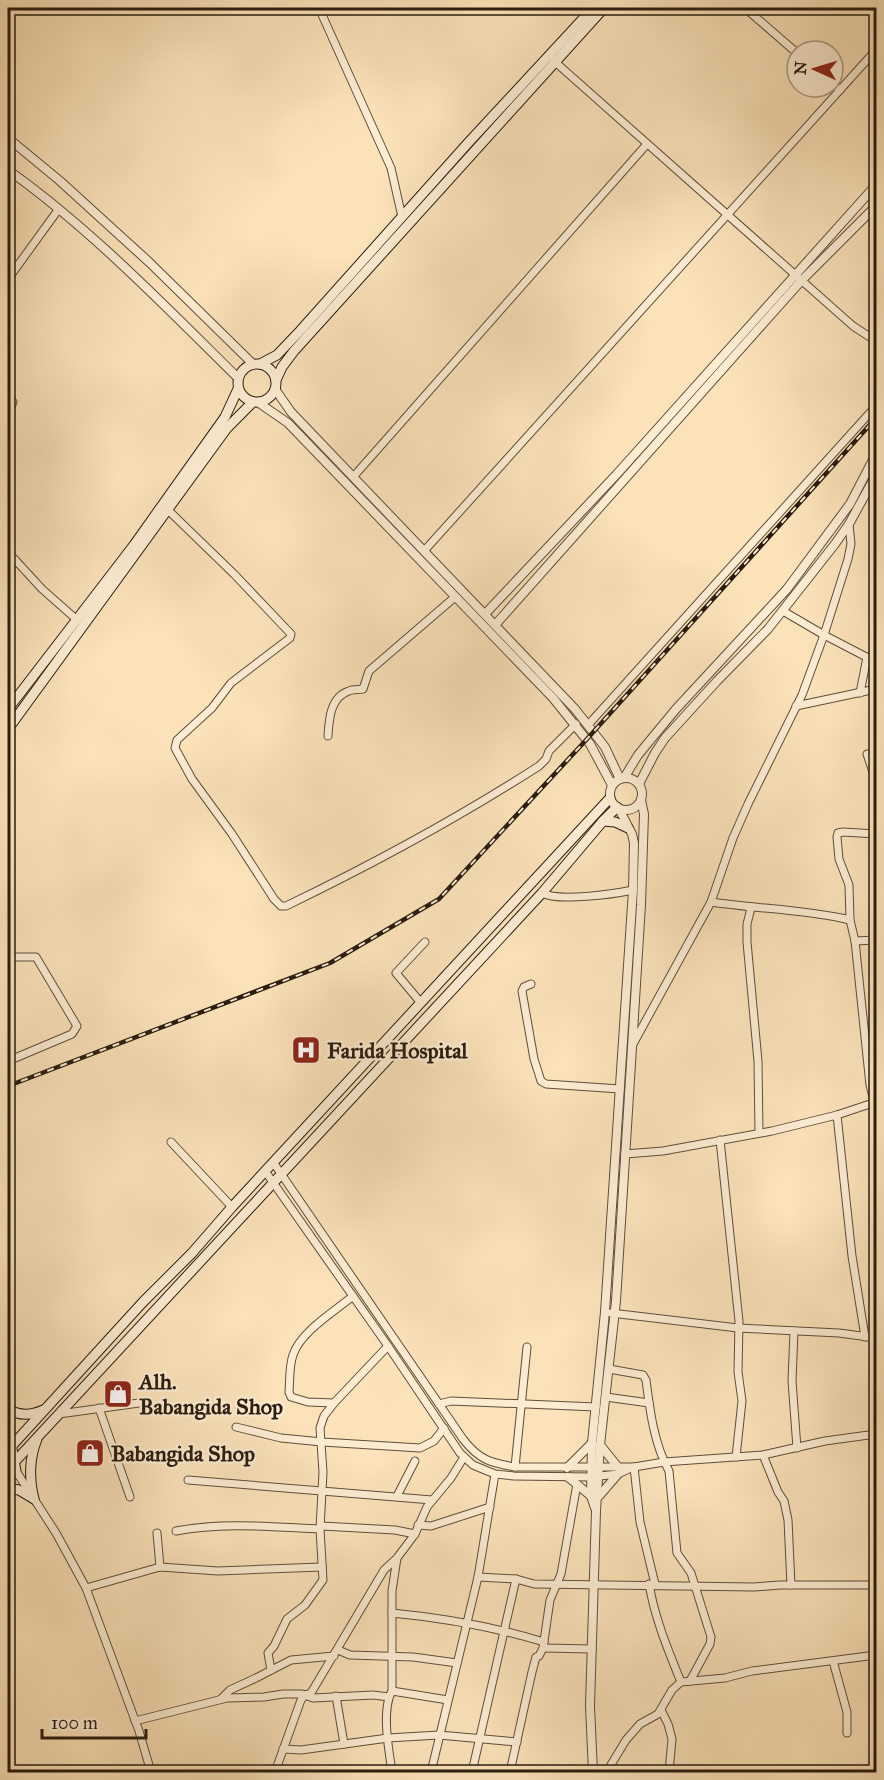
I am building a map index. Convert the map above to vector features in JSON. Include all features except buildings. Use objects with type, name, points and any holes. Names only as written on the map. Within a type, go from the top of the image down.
[{"type":"main road","points":[[8,709],[134,545],[225,417],[238,389],[238,378],[246,367],[272,359],[300,331],[592,8]]},
{"type":"main road","points":[[238,389],[244,398],[256,402],[267,400],[276,385],[282,367],[294,351],[604,8]]},
{"type":"main road","points":[[257,364],[271,370],[276,385]]},
{"type":"main road","points":[[9,727],[227,428],[256,402]]},
{"type":"main road","points":[[10,1448],[610,798]]},
{"type":"main road","points":[[11,1466],[543,893],[603,821],[618,808]]},
{"type":"main road","points":[[603,821],[615,822],[628,828]]},
{"type":"main road","points":[[8,1409],[18,1414],[29,1415],[45,1409]]},
{"type":"main road","points":[[8,1427],[11,1466]]},
{"type":"main road","points":[[34,1499],[31,1464],[36,1442],[42,1430]]},
{"type":"main road","points":[[8,1488],[19,1490],[34,1499]]},
{"type":"street","points":[[319,8],[391,168],[402,217]]},
{"type":"street","points":[[745,8],[785,42]]},
{"type":"street","points":[[845,84],[876,50]]},
{"type":"street","points":[[555,61],[798,278],[854,326],[876,341]]},
{"type":"street","points":[[424,551],[832,99]]},
{"type":"street","points":[[8,138],[60,181],[257,364]]},
{"type":"street","points":[[354,476],[647,144]]},
{"type":"street","points":[[8,170],[58,210],[174,315],[238,378]]},
{"type":"street","points":[[495,624],[798,278],[876,185]]},
{"type":"street","points":[[485,614],[798,278],[876,206]]},
{"type":"street","points":[[8,279],[58,210]]},
{"type":"street","points":[[276,385],[291,412],[495,624],[588,725],[605,747],[622,778]]},
{"type":"street","points":[[8,395],[13,402],[8,415]]},
{"type":"street","points":[[256,402],[288,423],[576,724],[590,744],[612,785],[610,798],[618,808],[634,843],[620,1089],[609,1369],[606,1397],[596,1444],[567,1472]]},
{"type":"street","points":[[588,725],[876,406]]},
{"type":"street","points":[[612,785],[622,778],[676,709],[787,589],[850,504],[876,454]]},
{"type":"street","points":[[639,784],[665,738],[783,611],[849,524],[876,475]]},
{"type":"street","points":[[168,510],[291,634],[290,638],[231,683],[212,708],[177,740],[175,748],[192,779],[281,906],[286,906],[362,870],[487,800],[539,766],[546,759],[549,751],[576,724]]},
{"type":"street","points":[[633,1046],[711,902],[733,838],[796,706],[824,635],[848,559],[851,544],[849,524]]},
{"type":"street","points":[[8,552],[42,589],[76,619]]},
{"type":"street","points":[[328,736],[329,716],[334,704],[348,691],[363,689],[369,671],[455,597]]},
{"type":"street","points":[[783,611],[876,662]]},
{"type":"street","points":[[860,693],[867,657]]},
{"type":"street","points":[[796,706],[876,689]]},
{"type":"street","points":[[867,754],[876,781]]},
{"type":"street","points":[[622,778],[634,780],[639,784],[644,814],[633,1046],[625,1154],[610,1313],[596,1407],[595,1584],[590,1706],[594,1773],[609,1768],[633,1732],[640,1724],[661,1710],[672,1690],[681,1682],[725,1678],[752,1671],[876,1655]]},
{"type":"street","points":[[618,808],[632,809],[641,800]]},
{"type":"street","points":[[625,1154],[663,1152],[759,1133],[876,1104],[870,1085],[855,941],[850,920],[849,885],[839,859],[837,835],[843,832],[876,834]]},
{"type":"street","points":[[543,893],[565,897],[633,890]]},
{"type":"street","points":[[711,902],[751,908],[827,914],[850,920]]},
{"type":"street","points":[[751,908],[747,924],[747,942],[758,1061],[759,1133]]},
{"type":"street","points":[[855,941],[876,940]]},
{"type":"street","points":[[421,1003],[396,973],[425,942]]},
{"type":"street","points":[[8,957],[36,957],[77,1026],[72,1034],[8,1061]]},
{"type":"street","points":[[531,984],[524,987],[522,991],[534,1059],[541,1081],[546,1084],[620,1089]]},
{"type":"street","points":[[837,1115],[852,1256],[865,1337]]},
{"type":"street","points":[[720,1140],[738,1301],[738,1372],[742,1401],[735,1457]]},
{"type":"street","points":[[171,1142],[232,1207]]},
{"type":"street","points":[[273,1162],[463,1439],[478,1456],[497,1464],[567,1472],[578,1484],[595,1496]]},
{"type":"street","points":[[265,1171],[464,1457],[473,1465],[495,1474],[595,1472],[664,1462],[763,1455],[825,1441],[876,1434]]},
{"type":"street","points":[[333,1402],[308,1402],[291,1397],[289,1392],[292,1357],[296,1347],[308,1333],[353,1296]]},
{"type":"street","points":[[610,1313],[738,1328],[876,1338]]},
{"type":"street","points":[[794,1331],[792,1381],[797,1448]]},
{"type":"street","points":[[271,1670],[268,1653],[274,1646],[287,1619],[305,1605],[321,1583],[322,1442],[320,1428],[324,1416],[333,1402],[388,1346]]},
{"type":"street","points":[[515,1467],[527,1347]]},
{"type":"street","points":[[609,1369],[645,1377],[654,1431],[669,1471],[677,1553],[692,1573],[711,1637],[710,1644],[690,1681]]},
{"type":"street","points":[[606,1397],[649,1403]]},
{"type":"street","points":[[439,1404],[451,1401],[596,1407]]},
{"type":"street","points":[[60,1414],[139,1403]]},
{"type":"street","points":[[99,1408],[130,1497]]},
{"type":"street","points":[[236,1428],[281,1438],[420,1448],[434,1441],[444,1428]]},
{"type":"street","points":[[596,1444],[618,1470]]},
{"type":"street","points":[[763,1455],[784,1501],[788,1520],[791,1585]]},
{"type":"street","points":[[275,1773],[296,1709],[304,1695],[311,1693],[384,1570],[397,1558],[415,1534],[432,1500],[451,1478],[464,1457]]},
{"type":"street","points":[[397,1496],[415,1461]]},
{"type":"street","points":[[11,1466],[56,1533],[86,1588],[135,1721],[150,1773]]},
{"type":"street","points":[[634,1467],[640,1522],[652,1584],[653,1607],[681,1682]]},
{"type":"street","points":[[595,1496],[618,1470]]},
{"type":"street","points":[[431,1773],[478,1577],[495,1474]]},
{"type":"street","points":[[188,1480],[432,1500]]},
{"type":"street","points":[[510,1773],[536,1657],[540,1656],[544,1645],[550,1600],[561,1574],[578,1484]]},
{"type":"street","points":[[418,1524],[431,1526],[490,1507]]},
{"type":"street","points":[[176,1531],[197,1527],[225,1526],[320,1527],[394,1530],[415,1534]]},
{"type":"street","points":[[157,1533],[164,1567]]},
{"type":"street","points":[[392,1773],[388,1738],[392,1591],[397,1558]]},
{"type":"street","points":[[86,1588],[164,1567],[218,1571],[322,1567]]},
{"type":"street","points":[[478,1577],[516,1579],[534,1584],[754,1587],[876,1585]]},
{"type":"street","points":[[472,1773],[516,1579]]},
{"type":"street","points":[[393,1613],[467,1623],[504,1631],[544,1645],[592,1649]]},
{"type":"street","points":[[221,1699],[230,1689],[291,1659],[336,1653],[413,1657],[457,1663]]},
{"type":"street","points":[[833,1661],[847,1712],[847,1733]]},
{"type":"street","points":[[135,1721],[221,1699],[283,1694],[313,1698],[390,1694],[448,1700]]},
{"type":"street","points":[[336,1696],[344,1744]]},
{"type":"street","points":[[661,1710],[672,1738],[669,1772],[704,1773]]},
{"type":"street","points":[[283,1749],[301,1750],[388,1738],[439,1735],[517,1742]]},
{"type":"railway","points":[[8,1086],[330,963],[439,899],[587,739],[876,418]]},
{"type":"place","name":"Farida Hospital","points":[[306,1050]]},
{"type":"place","name":"Alh. Babangida Shop","points":[[118,1394]]},
{"type":"place","name":"Babangida Shop","points":[[90,1453]]}]
